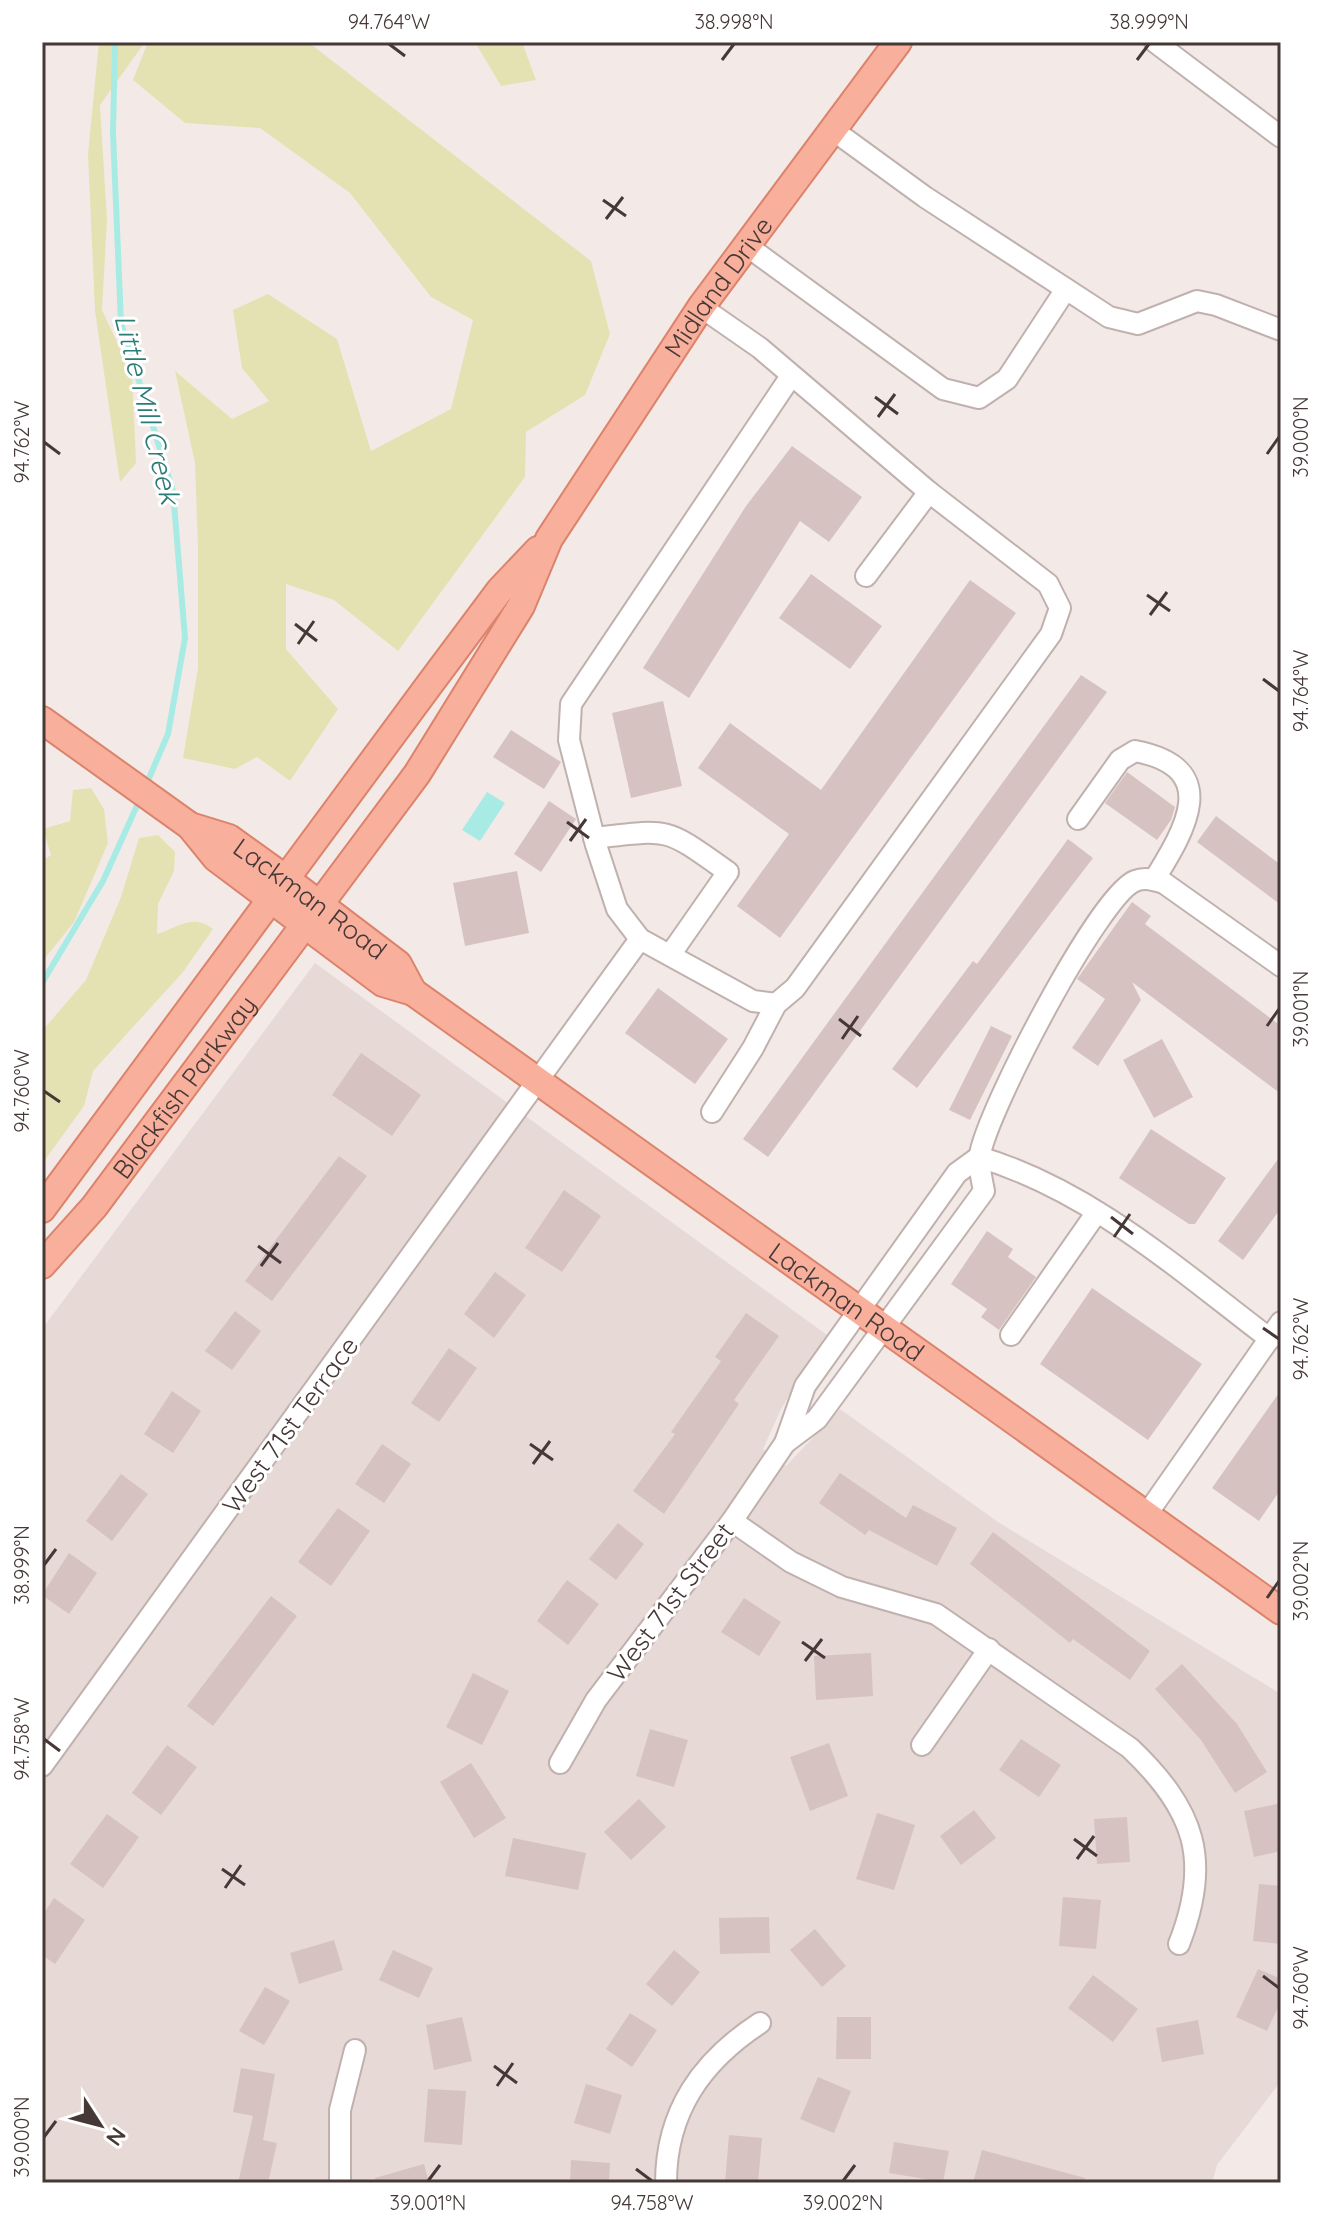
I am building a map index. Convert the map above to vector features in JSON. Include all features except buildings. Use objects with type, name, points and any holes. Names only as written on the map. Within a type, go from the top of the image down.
[{"type":"main road","name":"Midland Drive","points":[[313,915],[432,750],[521,606],[549,539],[701,307],[898,42]]},
{"type":"main road","name":"Midland Drive","points":[[279,889],[500,590],[549,539]]},
{"type":"main road","name":"Lackman Road","points":[[52,728],[190,826],[229,838],[279,889],[313,915],[398,964],[413,992],[538,1084],[1281,1611]]},
{"type":"main road","name":"Blackfish Parkway","points":[[42,1209],[279,889]]},
{"type":"main road","name":"Blackfish Parkway","points":[[42,1265],[94,1207],[313,915]]},
{"type":"street","points":[[1155,42],[1281,137]]},
{"type":"street","points":[[833,130],[925,197],[1109,317],[1138,324],[1197,301],[1216,305],[1281,330]]},
{"type":"street","points":[[747,246],[943,389],[979,398],[1007,379],[1066,289]]},
{"type":"street","points":[[701,307],[760,348],[929,492],[1048,584],[1060,608],[1051,634],[1042,647],[795,988],[776,1004],[753,1048],[712,1112]]},
{"type":"street","points":[[776,1004],[753,1001],[640,939],[617,909],[594,838],[569,740],[571,704],[791,376]]},
{"type":"street","points":[[866,576],[929,492]]},
{"type":"street","points":[[1078,819],[1120,760],[1135,751],[1165,761],[1181,774],[1191,792],[1191,812],[1154,880]]},
{"type":"street","points":[[594,838],[664,831],[676,835],[728,872],[670,955]]},
{"type":"street","points":[[1147,1514],[1275,1331],[1097,1212],[1015,1167],[979,1157],[991,1119],[1088,935],[1114,899],[1132,882],[1154,880],[1164,883],[1281,966]]},
{"type":"street","name":"West 71st Terrace","points":[[42,1766],[640,939]]},
{"type":"street","name":"West 71st Street","points":[[560,1763],[596,1700],[732,1521],[785,1443],[805,1386],[856,1310],[957,1173],[979,1157],[984,1191],[817,1419],[785,1443]]},
{"type":"street","points":[[1011,1335],[1097,1212]]},
{"type":"street","points":[[732,1521],[791,1562],[842,1587],[936,1614],[1130,1748],[1152,1769],[1182,1812],[1198,1868],[1192,1906],[1179,1944]]},
{"type":"street","points":[[922,1745],[989,1649]]},
{"type":"street","points":[[666,2183],[673,2132],[693,2085],[726,2045],[760,2023]]},
{"type":"street","points":[[340,2183],[340,2110],[355,2050]]},
{"type":"shaded area","points":[[99,42],[145,42],[100,105],[107,220],[102,310],[132,374],[136,463],[120,482],[95,311],[88,154]]},
{"type":"shaded area","points":[[148,42],[308,42],[591,261],[610,334],[585,395],[526,432],[525,477],[398,651],[334,600],[286,584],[286,649],[338,709],[290,781],[257,757],[235,769],[183,758],[198,668],[198,548],[195,463],[175,371],[232,419],[269,401],[242,368],[233,310],[268,294],[337,339],[371,451],[451,409],[473,320],[431,297],[350,193],[260,128],[185,123],[133,80]]},
{"type":"shaded area","points":[[475,42],[522,42],[536,80],[501,86]]},
{"type":"shaded area","points":[[91,788],[104,809],[108,843],[74,922],[42,962],[42,861],[51,855],[43,829],[70,821],[73,790]]},
{"type":"shaded area","points":[[158,835],[175,852],[174,871],[158,904],[157,934],[192,922],[206,924],[213,929],[183,972],[93,1071],[84,1106],[42,1164],[42,1031],[86,980],[121,897],[139,838]]},
{"type":"shaded area","points":[[315,963],[827,1335],[781,1409],[763,1449],[786,1466],[840,1409],[998,1522],[1281,1694],[1281,2081],[1217,2165],[1212,2183],[42,2183],[42,1329]]},
{"type":"water","points":[[487,792],[505,803],[480,841],[462,830]]},
{"type":"waterway","name":"Little Mill Creek","points":[[115,42],[113,133],[121,323],[173,491],[185,638],[168,734],[146,785]]},
{"type":"waterway","name":"Little Mill Creek","points":[[42,983],[103,881],[140,799]]}]
